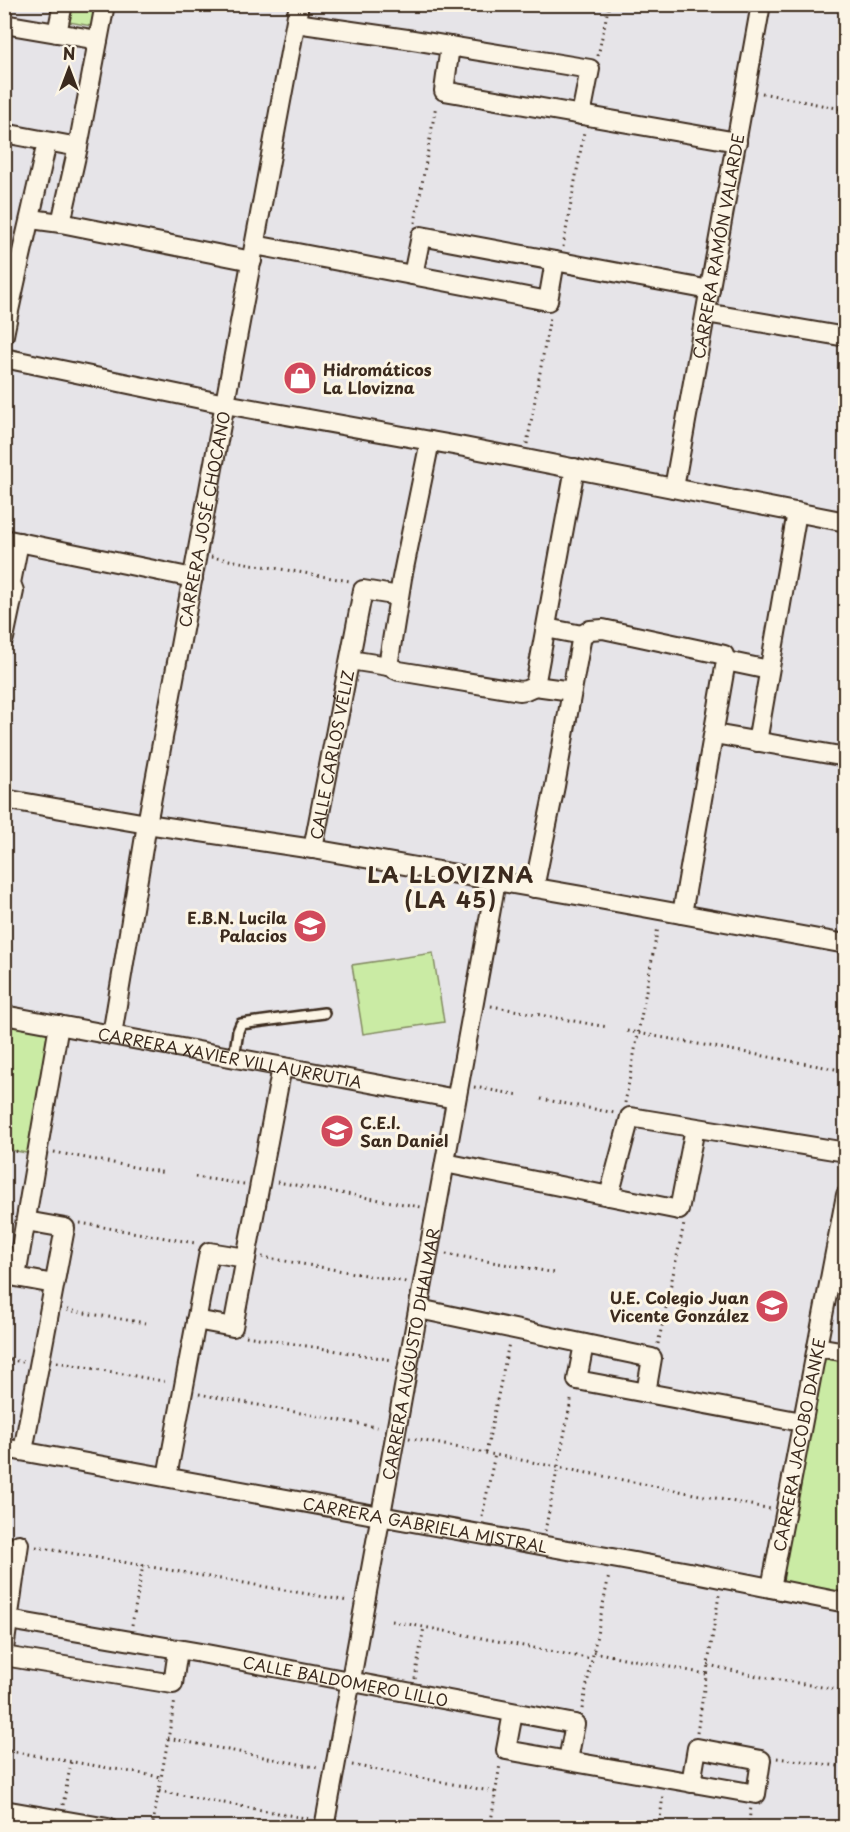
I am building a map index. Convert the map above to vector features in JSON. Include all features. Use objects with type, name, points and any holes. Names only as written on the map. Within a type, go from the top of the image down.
[{"type":"street","points":[[57,33],[63,4]]},
{"type":"street","points":[[61,223],[105,4]]},
{"type":"street","name":"CARRERA JOSÉ CHOCANO","points":[[112,1035],[147,824],[299,4]]},
{"type":"street","name":"CARRERA RAMÓN VALARDE","points":[[674,488],[761,4]]},
{"type":"street","points":[[296,23],[590,69],[584,115]]},
{"type":"street","points":[[4,24],[98,40]]},
{"type":"street","points":[[450,46],[444,91],[737,142]]},
{"type":"street","points":[[4,133],[78,147]]},
{"type":"street","points":[[4,335],[48,142]]},
{"type":"street","points":[[31,219],[413,275],[548,301],[558,261]]},
{"type":"street","points":[[413,275],[421,236],[710,290]]},
{"type":"street","points":[[706,313],[846,338]]},
{"type":"street","points":[[4,358],[225,404],[575,468],[846,522]]},
{"type":"street","points":[[388,666],[399,596],[430,441]]},
{"type":"street","points":[[535,686],[575,468]]},
{"type":"street","points":[[757,742],[797,512]]},
{"type":"street","points":[[4,638],[14,591],[8,583],[12,540],[193,578]]},
{"type":"street","points":[[363,590],[399,596]]},
{"type":"street","name":"CALLE CARLOS VÉLIZ","points":[[313,849],[363,590]]},
{"type":"street","points":[[546,628],[582,635],[590,630],[603,629],[724,656],[726,661],[682,914]]},
{"type":"street","points":[[534,888],[582,635]]},
{"type":"street","name":"CALLE CARLOS VÉLIZ","points":[[350,660],[388,666],[399,671],[520,691],[535,686],[572,691]]},
{"type":"street","points":[[726,661],[769,670]]},
{"type":"street","points":[[714,734],[846,757]]},
{"type":"street","points":[[4,800],[313,849],[846,944]]},
{"type":"street","name":"CARRERA AUGUSTO DHALMAR","points":[[325,1824],[496,881]]},
{"type":"street","name":"CARRERA XAVIER VILLAURRUTIA","points":[[4,1015],[282,1067],[458,1091]]},
{"type":"street","points":[[54,1284],[16,1276],[59,1025]]},
{"type":"street","points":[[196,1320],[233,1327],[282,1067]]},
{"type":"street","points":[[609,1196],[628,1116],[846,1152]]},
{"type":"street","points":[[445,1163],[679,1209],[694,1128]]},
{"type":"street","name":"CARRERA JACOBO DANKE","points":[[771,1588],[846,1195]]},
{"type":"street","points":[[23,1451],[65,1228],[26,1221]]},
{"type":"street","points":[[167,1477],[210,1252],[246,1258]]},
{"type":"street","points":[[418,1309],[652,1358],[646,1393]]},
{"type":"street","points":[[584,1344],[577,1380],[802,1422]]},
{"type":"street","points":[[817,1347],[846,1352]]},
{"type":"street","name":"CARRERA GABRIELA MISTRAL","points":[[4,1448],[479,1533],[846,1603]]},
{"type":"street","points":[[4,1649],[9,1620],[13,1555]]},
{"type":"street","name":"CALLE BALDOMERO LILLO","points":[[9,1620],[575,1724]]},
{"type":"street","points":[[4,1656],[173,1684],[178,1650]]},
{"type":"street","points":[[513,1713],[506,1750],[568,1760],[691,1783],[756,1794],[761,1760],[697,1748],[691,1783]]},
{"type":"street","points":[[568,1760],[575,1724]]},
{"type":"street","points":[[4,1810],[108,1827]]},
{"type":"lane","points":[[234,1058],[241,1024],[324,1013]]},
{"type":"path","points":[[590,69],[597,60],[609,4]]},
{"type":"path","points":[[746,89],[846,110]]},
{"type":"path","points":[[421,236],[415,221],[438,98],[444,91]]},
{"type":"path","points":[[558,261],[584,115]]},
{"type":"path","points":[[524,459],[551,312],[548,301]]},
{"type":"path","points":[[197,555],[354,582],[363,590]]},
{"type":"path","points":[[628,1116],[624,1108],[661,910]]},
{"type":"path","points":[[474,1003],[607,1027]]},
{"type":"path","points":[[627,1031],[846,1071]]},
{"type":"path","points":[[458,1091],[519,1095]]},
{"type":"path","points":[[541,1099],[628,1116]]},
{"type":"path","points":[[38,1149],[166,1173]]},
{"type":"path","points":[[195,1177],[260,1183],[436,1210]]},
{"type":"path","points":[[652,1358],[657,1353],[683,1230],[684,1215],[679,1209]]},
{"type":"path","points":[[65,1228],[73,1222],[202,1244],[210,1252]]},
{"type":"path","points":[[429,1251],[556,1274]]},
{"type":"path","points":[[246,1258],[255,1255],[423,1285]]},
{"type":"path","points":[[50,1307],[145,1323]]},
{"type":"path","points":[[233,1327],[245,1336],[409,1363]]},
{"type":"path","points":[[486,1453],[512,1329]]},
{"type":"path","points":[[40,1359],[486,1453],[785,1511]]},
{"type":"path","points":[[542,1545],[577,1380]]},
{"type":"path","points":[[479,1533],[495,1454]]},
{"type":"path","points":[[13,1555],[143,1565],[365,1604]]},
{"type":"path","points":[[575,1724],[580,1718],[613,1558]]},
{"type":"path","points":[[130,1641],[143,1565]]},
{"type":"path","points":[[697,1748],[695,1743],[722,1578]]},
{"type":"path","points":[[392,1622],[592,1659]]},
{"type":"path","points":[[413,1694],[424,1628]]},
{"type":"path","points":[[593,1652],[706,1674]]},
{"type":"path","points":[[708,1665],[762,1677],[846,1690]]},
{"type":"path","points":[[150,1827],[153,1823],[175,1696],[176,1688],[173,1684]]},
{"type":"path","points":[[168,1738],[495,1792]]},
{"type":"path","points":[[4,1750],[161,1777]]},
{"type":"path","points":[[490,1827],[501,1755],[506,1750]]},
{"type":"path","points":[[761,1760],[771,1757],[845,1766]]},
{"type":"path","points":[[60,1819],[71,1762]]},
{"type":"path","points":[[659,1827],[665,1778]]},
{"type":"path","points":[[159,1791],[325,1824]]},
{"type":"green space","points":[[66,5],[101,5],[97,27],[63,21]]},
{"type":"green space","points":[[433,953],[444,1022],[363,1034],[352,965]]},
{"type":"green space","points":[[4,1015],[59,1025],[37,1155],[5,1149]]},
{"type":"green space","points":[[817,1347],[845,1352],[845,1603],[771,1588]]},
{"type":"place","name":"Hidromáticos La Llovizna","points":[[300,378]]},
{"type":"place","name":"E.B.N. Lucila Palacios","points":[[310,926]]},
{"type":"place","name":"C.E.I. San Daniel","points":[[337,1131]]},
{"type":"place","name":"U.E. Colegio Juan Vicente González","points":[[772,1306]]},
{"type":"district","name":"LA LLOVIZNA (LA 45)","points":[[451,886]]}]
